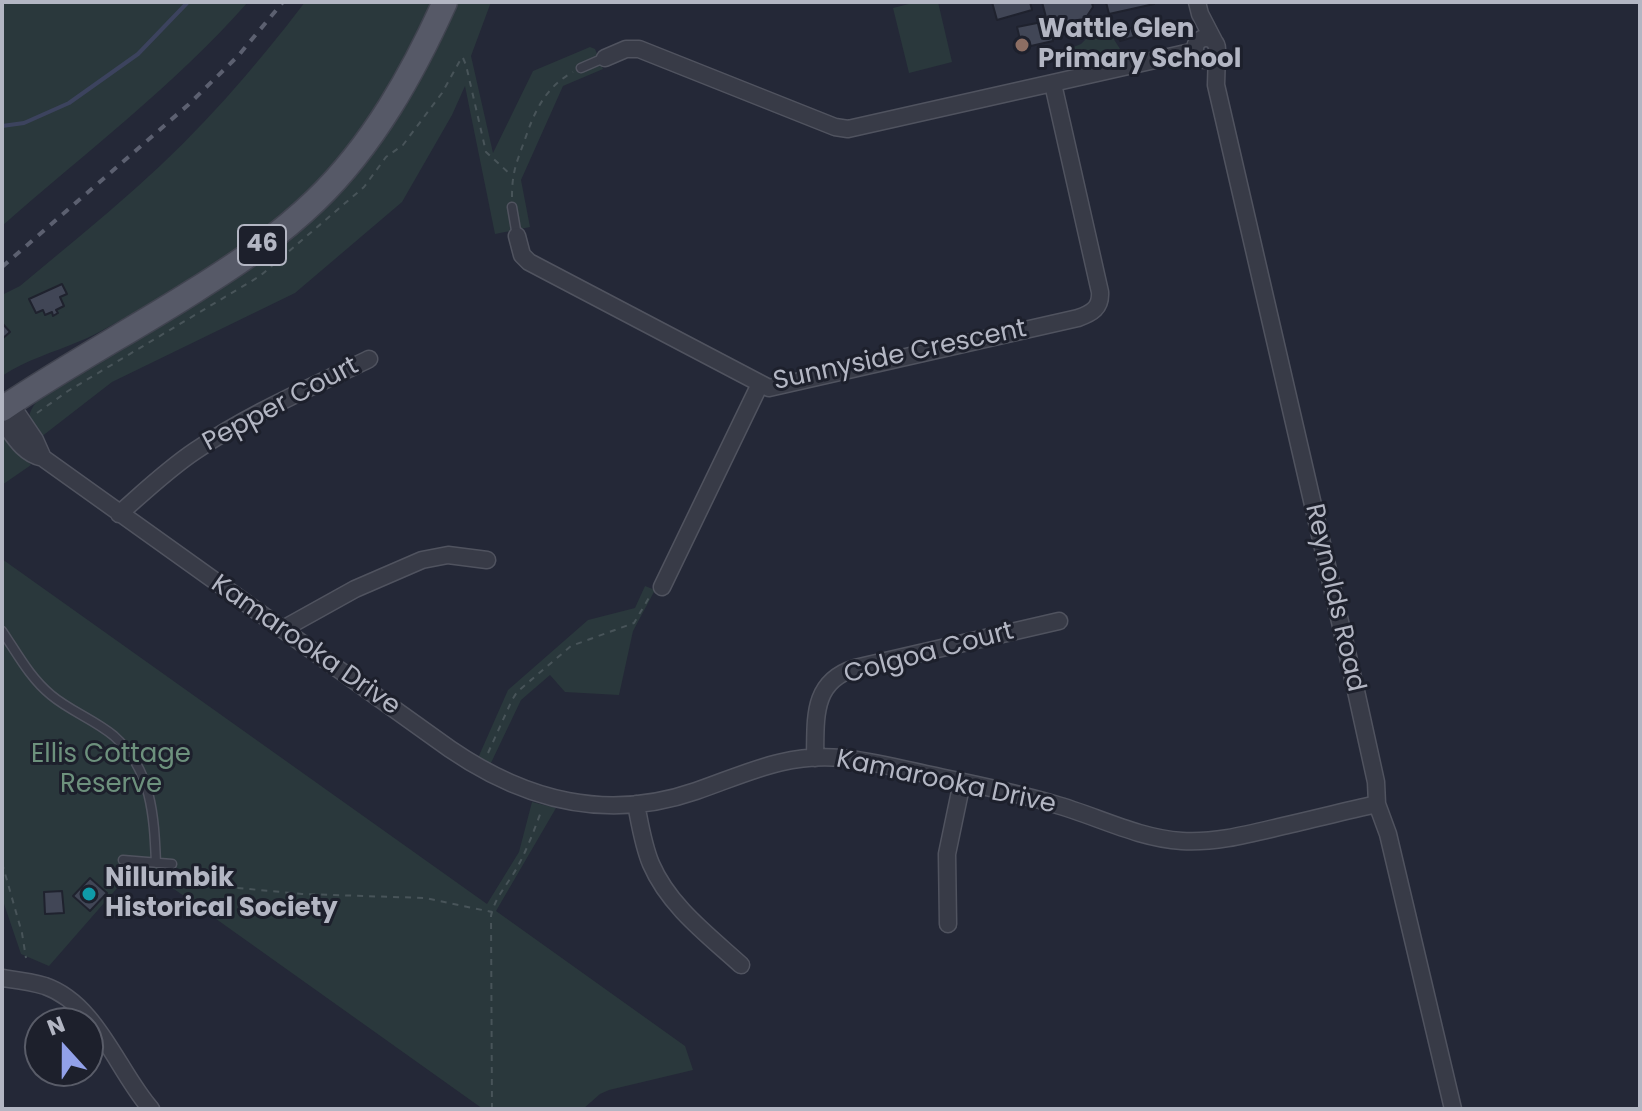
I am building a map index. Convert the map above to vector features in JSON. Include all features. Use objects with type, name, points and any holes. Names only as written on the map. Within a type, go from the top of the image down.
[{"type":"main road","name":"46","points":[[5,411],[223,272],[302,213],[345,168],[377,125],[417,60],[445,2]]},
{"type":"street","points":[[1198,8],[1215,46],[1216,85]]},
{"type":"street","points":[[1198,8],[1197,50],[1216,85]]},
{"type":"street","points":[[1197,50],[1209,60],[1215,55],[1215,46]]},
{"type":"street","points":[[605,58],[626,49],[639,49],[843,129],[1197,50]]},
{"type":"street","name":"Sunnyside Crescent","points":[[517,236],[522,255],[529,262],[769,388],[1078,318],[1094,310],[1100,301],[1100,286],[1053,84]]},
{"type":"street","name":"Reynolds Road","points":[[1216,85],[1356,691],[1376,782],[1377,804],[1388,834],[1453,1109]]},
{"type":"street","name":"Pepper Court","points":[[119,514],[203,445],[262,411],[369,359]]},
{"type":"street","points":[[661,586],[760,384]]},
{"type":"street","name":"Kamarooka Drive","points":[[5,411],[38,445],[43,458],[119,514],[473,765],[504,782],[546,797],[593,804],[654,802],[692,793],[768,765],[815,758],[863,761],[962,782],[1055,804],[1142,834],[1186,841],[1232,838],[1377,804]]},
{"type":"street","points":[[283,629],[355,589],[422,560],[448,555],[487,560]]},
{"type":"street","name":"Colgoa Court","points":[[815,758],[819,702],[830,682],[842,673],[1059,621]]},
{"type":"street","points":[[948,924],[947,854],[962,782]]},
{"type":"street","points":[[636,804],[648,856],[662,885],[682,911],[741,965]]},
{"type":"street","points":[[2,978],[47,987],[66,998],[94,1024],[151,1109]]},
{"type":"lane","points":[[581,68],[605,58]]},
{"type":"lane","points":[[512,207],[517,236]]},
{"type":"lane","points":[[2,631],[39,684],[71,710],[113,736],[137,764],[151,801],[156,863]]},
{"type":"lane","points":[[123,860],[172,864]]},
{"type":"path","points":[[462,57],[486,152],[512,175]]},
{"type":"path","points":[[512,207],[512,175],[535,110],[561,79],[581,68]]},
{"type":"path","points":[[487,755],[517,692],[571,646],[634,623],[661,586]]},
{"type":"path","points":[[492,1109],[492,912],[495,901],[529,844],[546,797]]},
{"type":"path","points":[[2,863],[26,958]]},
{"type":"path","points":[[172,864],[181,876],[206,885],[302,894],[425,898],[492,912]]},
{"type":"green space","points":[[2,2],[248,2],[160,90],[2,226]]},
{"type":"green space","points":[[305,2],[432,2],[401,65],[364,125],[341,155],[289,208],[230,254],[167,295],[94,335],[2,376],[2,295],[20,286],[183,144],[226,99]]},
{"type":"green space","points":[[457,2],[491,2],[471,56],[493,153],[533,71],[590,47],[595,49],[603,69],[563,86],[521,180],[530,227],[495,234],[465,86],[452,115],[402,202],[295,293],[112,382],[41,437],[30,419],[38,400],[277,248]]},
{"type":"green space","points":[[917,2],[938,2],[952,62],[909,73],[893,8]]},
{"type":"green space","points":[[1093,32],[1103,40],[1113,38],[1122,52],[1072,63],[1071,48],[1081,44]]},
{"type":"green space","points":[[2,434],[31,465],[2,485]]},
{"type":"green space","name":"Ellis Cottage Reserve","points":[[2,559],[487,904],[519,852],[532,802],[556,808],[496,911],[685,1046],[693,1070],[609,1090],[583,1109],[483,1109],[174,889],[125,879],[49,966],[21,954],[2,898]]},
{"type":"green space","points":[[645,586],[655,590],[633,631],[619,695],[565,692],[550,675],[521,700],[490,765],[478,758],[508,690],[588,620],[635,608]]},
{"type":"building","points":[[992,2],[1030,2],[1032,10],[997,20]]},
{"type":"building","points":[[1042,2],[1095,2],[1085,19],[1078,20],[1076,31],[1052,36],[1053,41],[1022,48],[1017,27],[1047,21]]},
{"type":"building","points":[[1106,2],[1154,2],[1154,4],[1109,14]]},
{"type":"building","points":[[1114,21],[1116,33],[1106,36],[1103,23]]},
{"type":"building","points":[[1131,28],[1134,37],[1120,41],[1118,31]]},
{"type":"building","points":[[62,284],[67,294],[60,297],[64,306],[56,310],[58,313],[45,315],[43,310],[36,313],[29,299]]},
{"type":"building","points":[[2,323],[10,332],[2,339]]},
{"type":"building","points":[[90,878],[107,893],[90,911],[73,896]]},
{"type":"building","points":[[62,891],[64,913],[45,914],[44,892]]},
{"type":"waterway","points":[[2,126],[24,123],[69,103],[138,54],[188,2]]},
{"type":"railway","points":[[2,267],[188,105],[238,56],[283,2]]},
{"type":"place","name":"Wattle Glen Primary School","points":[[1022,45]]},
{"type":"place","name":"Nillumbik Historical Society","points":[[89,894]]}]
